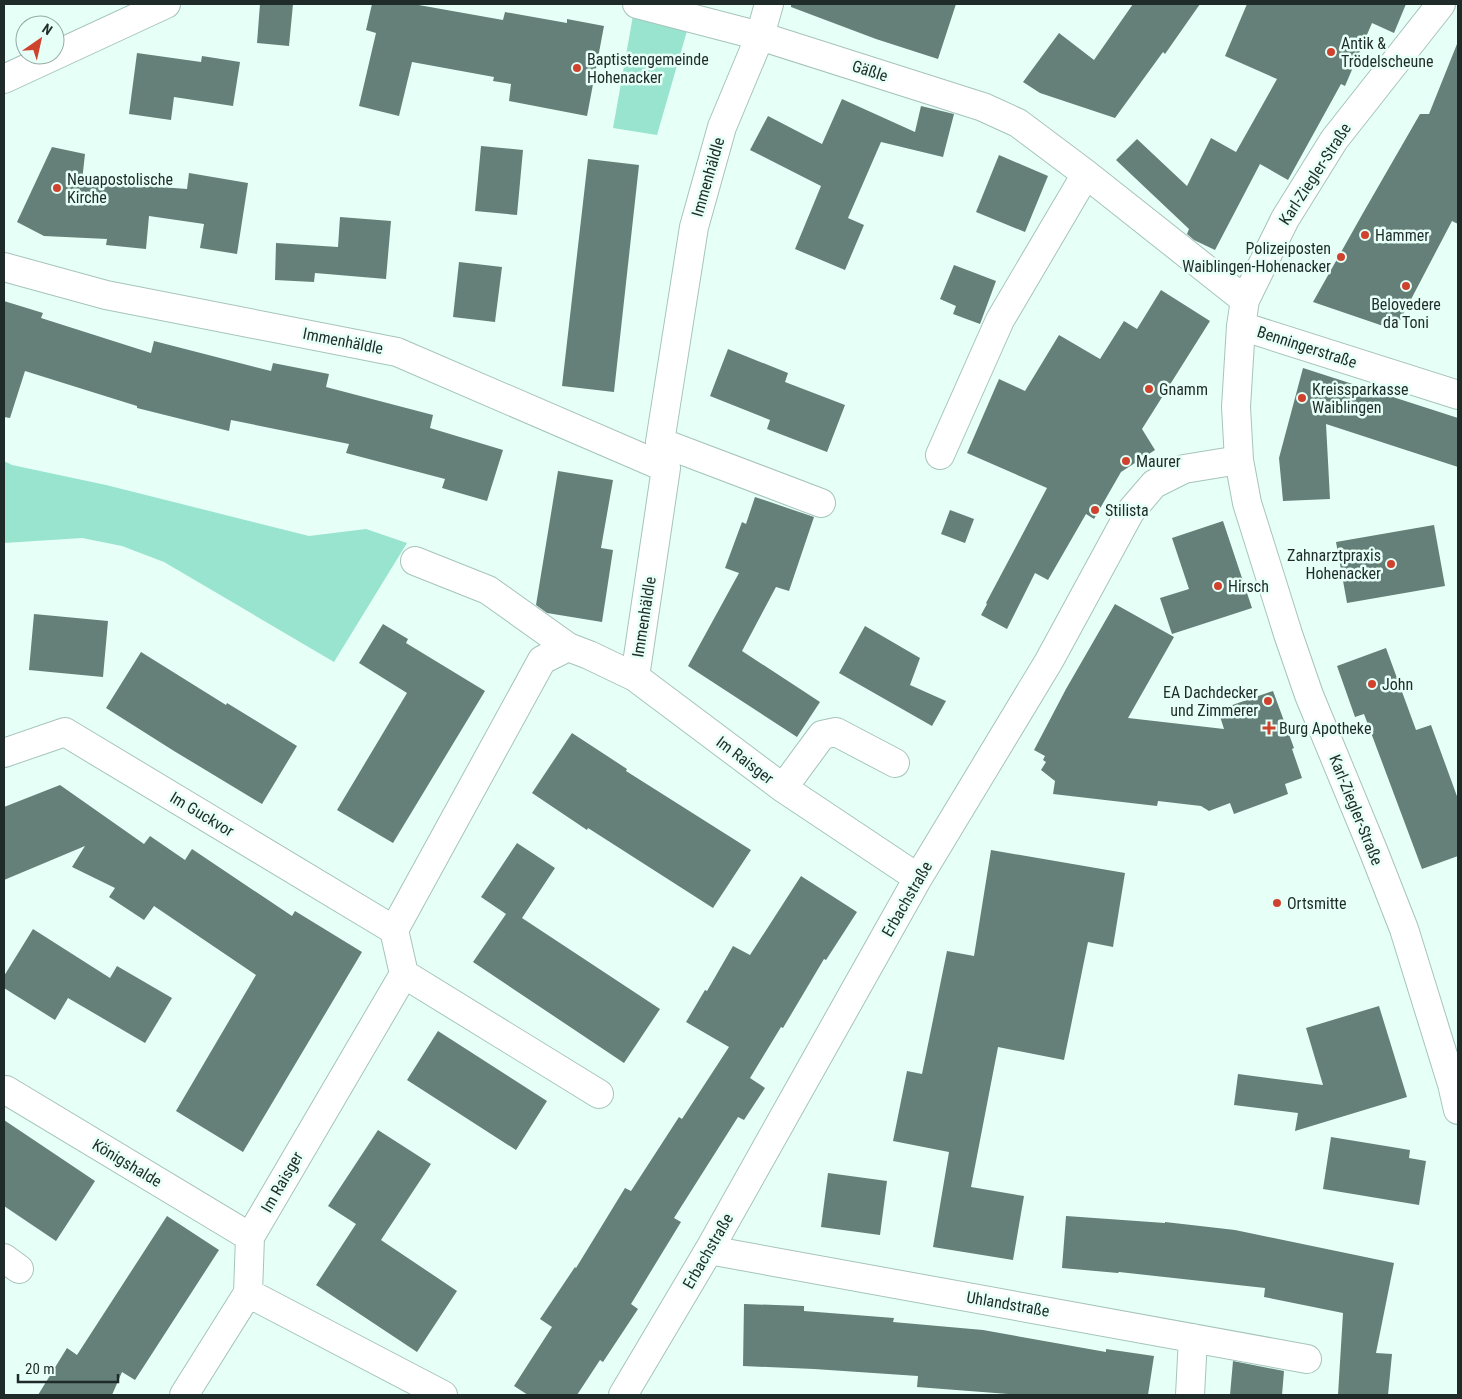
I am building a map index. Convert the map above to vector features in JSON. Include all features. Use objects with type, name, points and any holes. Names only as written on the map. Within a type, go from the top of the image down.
[{"type":"street","points":[[4,79],[166,4]]},
{"type":"street","name":"Gäßle","points":[[637,4],[760,36],[984,107],[1018,123],[1086,174],[1243,313]]},
{"type":"street","name":"Immenhäldle","points":[[635,677],[694,227],[722,127],[760,36],[768,4]]},
{"type":"street","name":"Karl-Ziegler-Straße","points":[[1441,4],[1334,140],[1285,220],[1243,313],[1236,407],[1239,460],[1247,503],[1309,695],[1404,928],[1452,1084],[1458,1110]]},
{"type":"street","points":[[940,455],[1000,320],[1086,174]]},
{"type":"street","name":"Immenhäldle","points":[[4,267],[106,295],[397,352],[663,455],[821,503]]},
{"type":"street","name":"Benningerstraße","points":[[1243,313],[1458,395]]},
{"type":"street","name":"Erbachstraße","points":[[623,1395],[709,1250],[918,878],[1049,661],[1130,512],[1154,484],[1184,469],[1239,460]]},
{"type":"street","name":"Im Raisger","points":[[415,561],[488,590],[568,648],[589,654],[635,677],[783,788],[918,878]]},
{"type":"street","points":[[568,648],[542,660],[394,930],[404,974],[599,1094]]},
{"type":"street","name":"Im Guckvor","points":[[4,753],[65,732],[394,930]]},
{"type":"street","points":[[783,788],[822,735],[836,732],[895,763]]},
{"type":"street","name":"Im Raisger","points":[[248,1293],[250,1237],[404,974]]},
{"type":"street","name":"Königshalde","points":[[4,1090],[250,1237]]},
{"type":"street","name":"Uhlandstraße","points":[[709,1250],[1308,1359]]},
{"type":"street","points":[[184,1395],[248,1293],[443,1395]]},
{"type":"street","points":[[1190,1395],[1193,1338]]},
{"type":"green space","points":[[634,10],[689,24],[657,135],[613,128]]},
{"type":"green space","points":[[4,461],[12,465],[106,485],[309,536],[366,529],[407,543],[334,662],[164,562],[122,546],[82,538],[4,543]]},
{"type":"building","points":[[260,4],[293,4],[289,46],[257,43]]},
{"type":"building","points":[[372,4],[413,4],[503,20],[505,12],[567,23],[567,19],[604,26],[587,116],[509,101],[511,84],[493,81],[494,77],[412,62],[399,116],[359,106],[376,33],[366,30]]},
{"type":"building","points":[[791,4],[956,4],[938,59],[876,39],[791,7]]},
{"type":"building","points":[[1133,4],[1200,4],[1165,54],[1163,52],[1115,118],[1040,93],[1023,82],[1059,33],[1094,60]]},
{"type":"building","points":[[1247,4],[1406,4],[1394,33],[1372,23],[1345,86],[1341,84],[1288,180],[1260,164],[1215,250],[1194,240],[1187,234],[1189,229],[1116,160],[1137,139],[1187,186],[1211,138],[1236,152],[1277,79],[1225,56]]},
{"type":"building","points":[[1457,44],[1458,224],[1452,221],[1395,330],[1313,302],[1420,114],[1429,114]]},
{"type":"building","points":[[137,53],[201,62],[202,56],[240,62],[233,106],[174,97],[171,120],[129,114]]},
{"type":"building","points":[[842,99],[915,132],[921,106],[954,114],[943,157],[881,142],[848,218],[864,225],[845,270],[795,249],[821,186],[750,150],[768,116],[822,144]]},
{"type":"building","points":[[481,146],[523,150],[517,215],[475,211]]},
{"type":"building","points":[[52,147],[85,154],[82,181],[187,189],[189,173],[248,183],[237,254],[200,248],[204,224],[149,216],[146,249],[106,245],[107,239],[44,236],[17,222]]},
{"type":"building","points":[[999,155],[1048,176],[1025,232],[976,212]]},
{"type":"building","points":[[588,159],[639,165],[614,392],[562,386]]},
{"type":"building","points":[[340,217],[391,221],[386,279],[315,273],[314,282],[275,280],[276,243],[338,247]]},
{"type":"building","points":[[459,262],[502,267],[495,322],[453,317]]},
{"type":"building","points":[[954,265],[996,281],[980,324],[953,314],[956,306],[940,299]]},
{"type":"building","points":[[1161,290],[1210,321],[1142,429],[1155,450],[1121,472],[1094,519],[1086,514],[1048,580],[1035,573],[1007,629],[981,615],[1047,488],[967,453],[999,379],[1025,391],[1059,335],[1100,359],[1124,321],[1137,329]]},
{"type":"building","points":[[4,301],[43,313],[41,318],[151,353],[154,341],[271,371],[273,363],[329,374],[326,387],[433,415],[430,428],[503,450],[487,501],[442,488],[445,479],[346,453],[349,444],[231,420],[229,431],[137,408],[137,406],[25,371],[10,418],[4,417]]},
{"type":"building","points":[[728,349],[788,373],[785,382],[845,405],[827,452],[767,429],[770,420],[710,396]]},
{"type":"building","points":[[1303,368],[1458,418],[1458,467],[1326,424],[1330,499],[1283,501],[1279,458]]},
{"type":"building","points":[[558,471],[613,480],[601,548],[613,550],[602,622],[547,613],[536,605]]},
{"type":"building","points":[[755,497],[814,517],[789,591],[776,587],[742,651],[820,702],[797,737],[688,666],[739,573],[725,568],[742,522],[746,524]]},
{"type":"building","points":[[950,510],[974,519],[965,543],[941,534]]},
{"type":"building","points":[[1223,521],[1252,608],[1172,634],[1160,598],[1189,589],[1172,538]]},
{"type":"building","name":"Zahnarztpraxis Hohenacker","points":[[1434,525],[1445,586],[1347,603],[1336,542]]},
{"type":"building","points":[[1115,604],[1174,637],[1128,718],[1224,729],[1218,710],[1273,691],[1294,748],[1292,749],[1302,778],[1285,784],[1288,794],[1234,814],[1230,803],[1209,811],[1201,806],[1158,801],[1157,806],[1053,794],[1055,781],[1041,770],[1046,762],[1043,760],[1045,756],[1034,750],[1066,689]]},
{"type":"building","points":[[34,614],[108,621],[103,677],[29,670]]},
{"type":"building","points":[[383,624],[408,639],[406,643],[485,691],[393,843],[337,810],[407,693],[359,663]]},
{"type":"building","points":[[865,626],[920,658],[910,685],[946,701],[932,726],[839,673]]},
{"type":"building","points":[[1386,648],[1416,730],[1431,725],[1458,799],[1458,856],[1422,869],[1364,714],[1355,717],[1337,666]]},
{"type":"building","points":[[141,652],[226,705],[227,703],[297,746],[262,804],[106,708]]},
{"type":"building","points":[[572,733],[627,769],[626,771],[751,850],[713,908],[588,828],[587,830],[532,793]]},
{"type":"building","points":[[60,785],[144,844],[150,836],[185,860],[192,849],[292,916],[295,911],[362,952],[243,1152],[176,1111],[256,975],[154,906],[144,920],[109,897],[115,888],[72,867],[85,846],[4,880],[4,807]]},
{"type":"building","points":[[517,843],[555,868],[522,918],[660,1009],[624,1063],[473,962],[506,914],[481,897]]},
{"type":"building","points":[[991,850],[1125,873],[1113,947],[1088,942],[1064,1060],[998,1047],[971,1187],[1024,1196],[1013,1260],[933,1247],[949,1152],[893,1141],[907,1071],[922,1074],[947,951],[974,956]]},
{"type":"building","points":[[801,876],[857,912],[826,960],[824,959],[783,1028],[781,1027],[750,1078],[765,1088],[744,1120],[738,1117],[674,1218],[681,1222],[631,1304],[638,1309],[603,1362],[600,1360],[577,1395],[528,1395],[514,1386],[552,1327],[540,1319],[576,1268],[625,1188],[631,1191],[679,1117],[682,1119],[729,1047],[686,1022],[705,990],[707,991],[733,946],[750,955]]},
{"type":"building","points":[[33,929],[110,978],[117,966],[172,998],[145,1043],[68,998],[55,1020],[4,988],[4,976]]},
{"type":"building","points":[[1379,1006],[1407,1097],[1295,1131],[1298,1113],[1234,1105],[1238,1074],[1323,1085],[1306,1028]]},
{"type":"building","points":[[438,1031],[547,1101],[516,1150],[407,1080]]},
{"type":"building","points":[[4,1120],[95,1181],[56,1241],[4,1206]]},
{"type":"building","points":[[378,1130],[431,1164],[381,1240],[457,1291],[417,1352],[316,1285],[356,1224],[328,1206]]},
{"type":"building","points":[[1331,1137],[1410,1150],[1409,1158],[1426,1161],[1419,1205],[1323,1189]]},
{"type":"building","points":[[828,1173],[887,1181],[880,1235],[821,1227]]},
{"type":"building","points":[[167,1216],[219,1250],[135,1380],[122,1372],[112,1395],[38,1395],[67,1348],[77,1355]]},
{"type":"building","points":[[1066,1216],[1165,1222],[1235,1230],[1394,1263],[1376,1353],[1392,1354],[1388,1395],[1338,1395],[1343,1313],[1264,1297],[1265,1288],[1119,1272],[1062,1268]]},
{"type":"building","points":[[744,1304],[804,1306],[804,1311],[894,1318],[893,1322],[983,1330],[1106,1352],[1106,1349],[1154,1356],[1148,1395],[1020,1395],[917,1387],[918,1376],[743,1366]]},
{"type":"building","points":[[1233,1361],[1284,1371],[1282,1395],[1230,1395]]},
{"type":"place","name":"Antik & Trödelscheune","points":[[1331,52]]},
{"type":"place","name":"Baptistengemeinde Hohenacker","points":[[577,68]]},
{"type":"place","name":"Neuapostolische Kirche","points":[[57,188]]},
{"type":"place","name":"Hammer","points":[[1365,235]]},
{"type":"place","name":"Polizeiposten Waiblingen-Hohenacker","points":[[1341,257]]},
{"type":"place","name":"Belovedere da Toni","points":[[1406,286]]},
{"type":"place","name":"Gnamm","points":[[1149,389]]},
{"type":"place","name":"Kreissparkasse Waiblingen","points":[[1302,398]]},
{"type":"place","name":"Maurer","points":[[1126,461]]},
{"type":"place","name":"Stilista","points":[[1095,510]]},
{"type":"place","name":"Zahnarztpraxis Hohenacker","points":[[1391,564]]},
{"type":"place","name":"Hirsch","points":[[1218,586]]},
{"type":"place","name":"John","points":[[1372,684]]},
{"type":"place","name":"EA Dachdecker und Zimmerer","points":[[1268,701]]},
{"type":"place","name":"Burg Apotheke","points":[[1269,728]]},
{"type":"place","name":"Ortsmitte","points":[[1277,903]]}]
